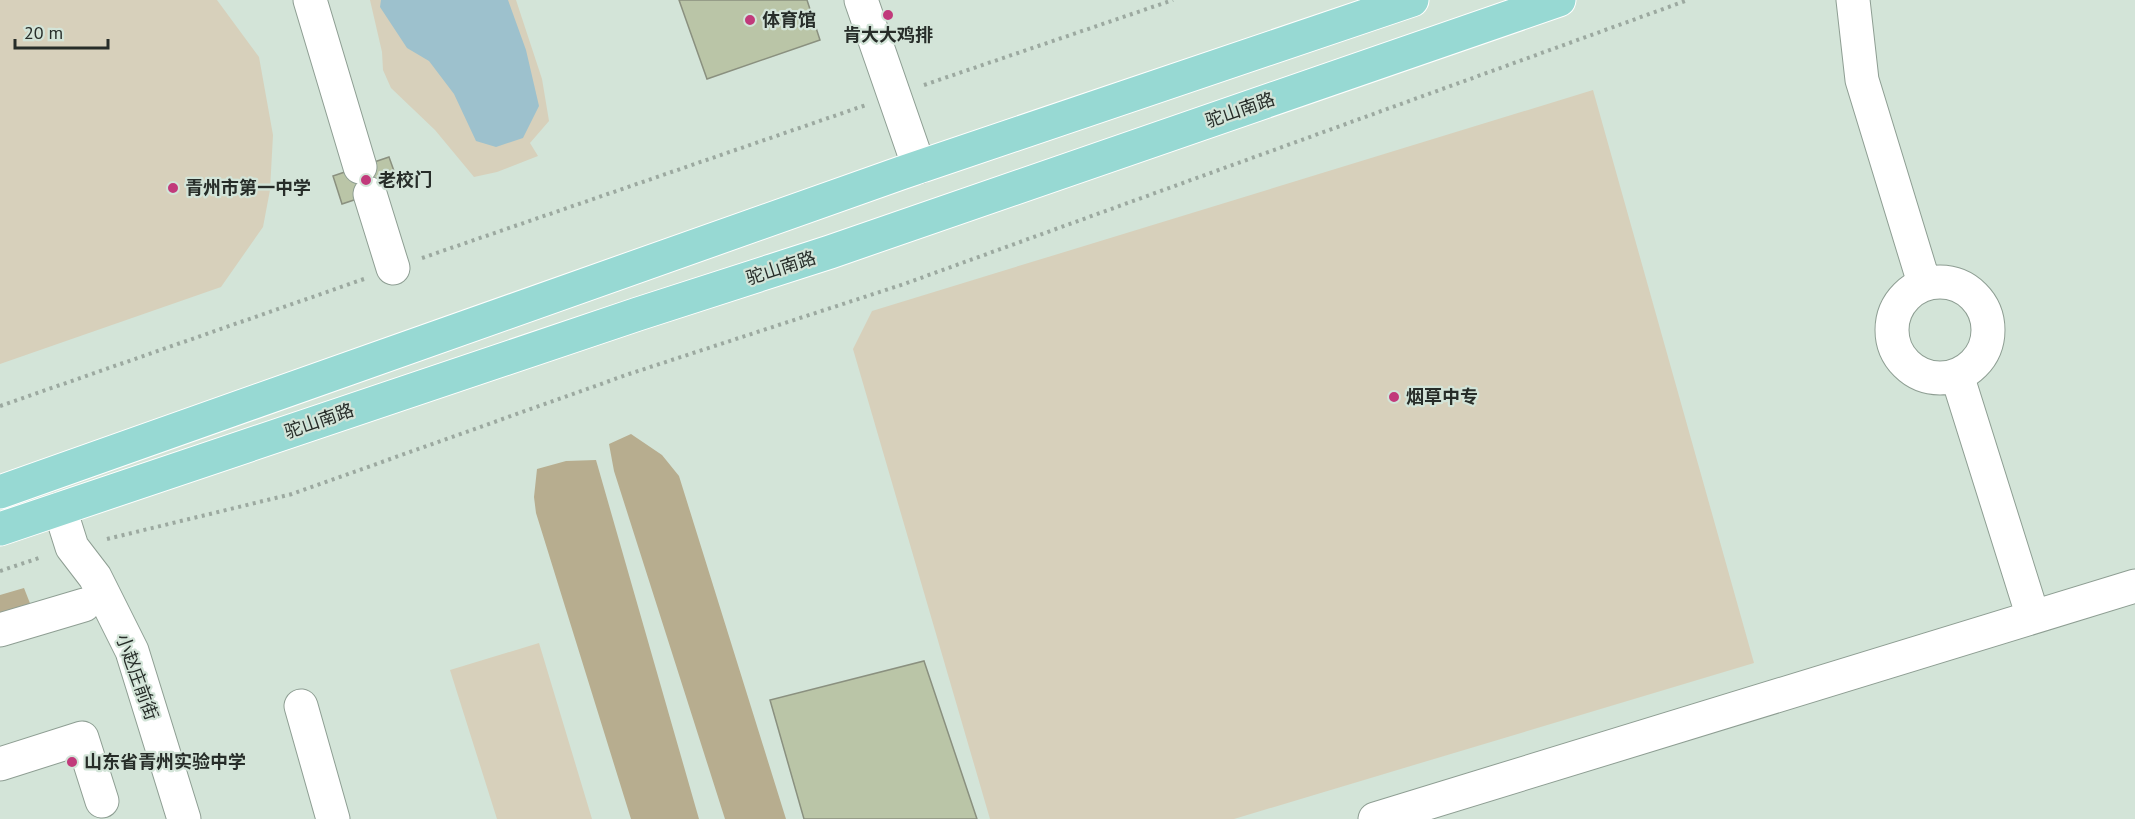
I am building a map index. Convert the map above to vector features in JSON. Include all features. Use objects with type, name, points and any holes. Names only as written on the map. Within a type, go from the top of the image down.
[{"type":"main road","points":[[0,492],[920,167],[1412,0]]},
{"type":"main road","name":"驼山南路","points":[[0,530],[638,314],[830,252],[1559,0]]},
{"type":"street","points":[[309,0],[393,268]]},
{"type":"street","points":[[861,0],[920,167]]},
{"type":"street","points":[[1853,0],[1862,80],[1924,284]]},
{"type":"street","points":[[1940,281],[1956,283],[1971,292],[1982,304],[1988,319],[1989,335],[1985,351],[1975,364],[1946,379],[1916,372],[1903,362],[1896,349],[1892,333],[1893,318],[1899,303],[1910,291],[1924,284],[1940,281]]},
{"type":"street","points":[[1957,375],[2033,617]]},
{"type":"street","name":"小赵庄前街","points":[[60,509],[72,547],[95,577],[132,651],[184,819]]},
{"type":"street","points":[[1375,819],[2135,586]]},
{"type":"street","points":[[0,630],[84,605]]},
{"type":"street","points":[[301,706],[333,819]]},
{"type":"street","points":[[0,765],[82,738],[102,801]]},
{"type":"path","points":[[0,406],[393,268],[1173,0]]},
{"type":"path","points":[[0,572],[72,547],[292,494],[629,374],[904,284],[1688,0]]},
{"type":"shaded area","points":[[0,0],[217,0],[259,57],[273,135],[270,190],[263,227],[221,287],[0,364]]},
{"type":"shaded area","points":[[370,0],[516,0],[542,79],[549,121],[530,143],[538,156],[497,172],[474,177],[435,130],[391,88],[383,70],[382,52]]},
{"type":"shaded area","points":[[1593,90],[1754,663],[1234,819],[990,819],[853,349],[872,311]]},
{"type":"shaded area","points":[[631,434],[662,455],[679,476],[786,819],[725,819],[614,471],[609,444]]},
{"type":"shaded area","points":[[596,460],[699,819],[631,819],[536,513],[534,497],[537,469],[566,461]]},
{"type":"shaded area","points":[[24,588],[33,611],[0,621],[0,595]]},
{"type":"shaded area","points":[[539,643],[592,819],[497,819],[450,670]]},
{"type":"water","points":[[381,0],[508,0],[526,50],[539,106],[523,138],[496,147],[476,141],[454,94],[429,61],[407,48],[380,7]]},
{"type":"building","name":"体育馆","points":[[679,0],[807,0],[820,40],[707,79]]},
{"type":"building","name":"老校门","points":[[389,157],[399,185],[342,204],[333,176]]},
{"type":"building","points":[[924,661],[977,819],[804,819],[770,700]]},
{"type":"place","name":"肯大大鸡排","points":[[888,15]]},
{"type":"place","name":"体育馆","points":[[750,20]]},
{"type":"place","name":"老校门","points":[[366,180]]},
{"type":"place","name":"青州市第一中学","points":[[173,188]]},
{"type":"place","name":"烟草中专","points":[[1394,397]]},
{"type":"place","name":"山东省青州实验中学","points":[[72,762]]}]
